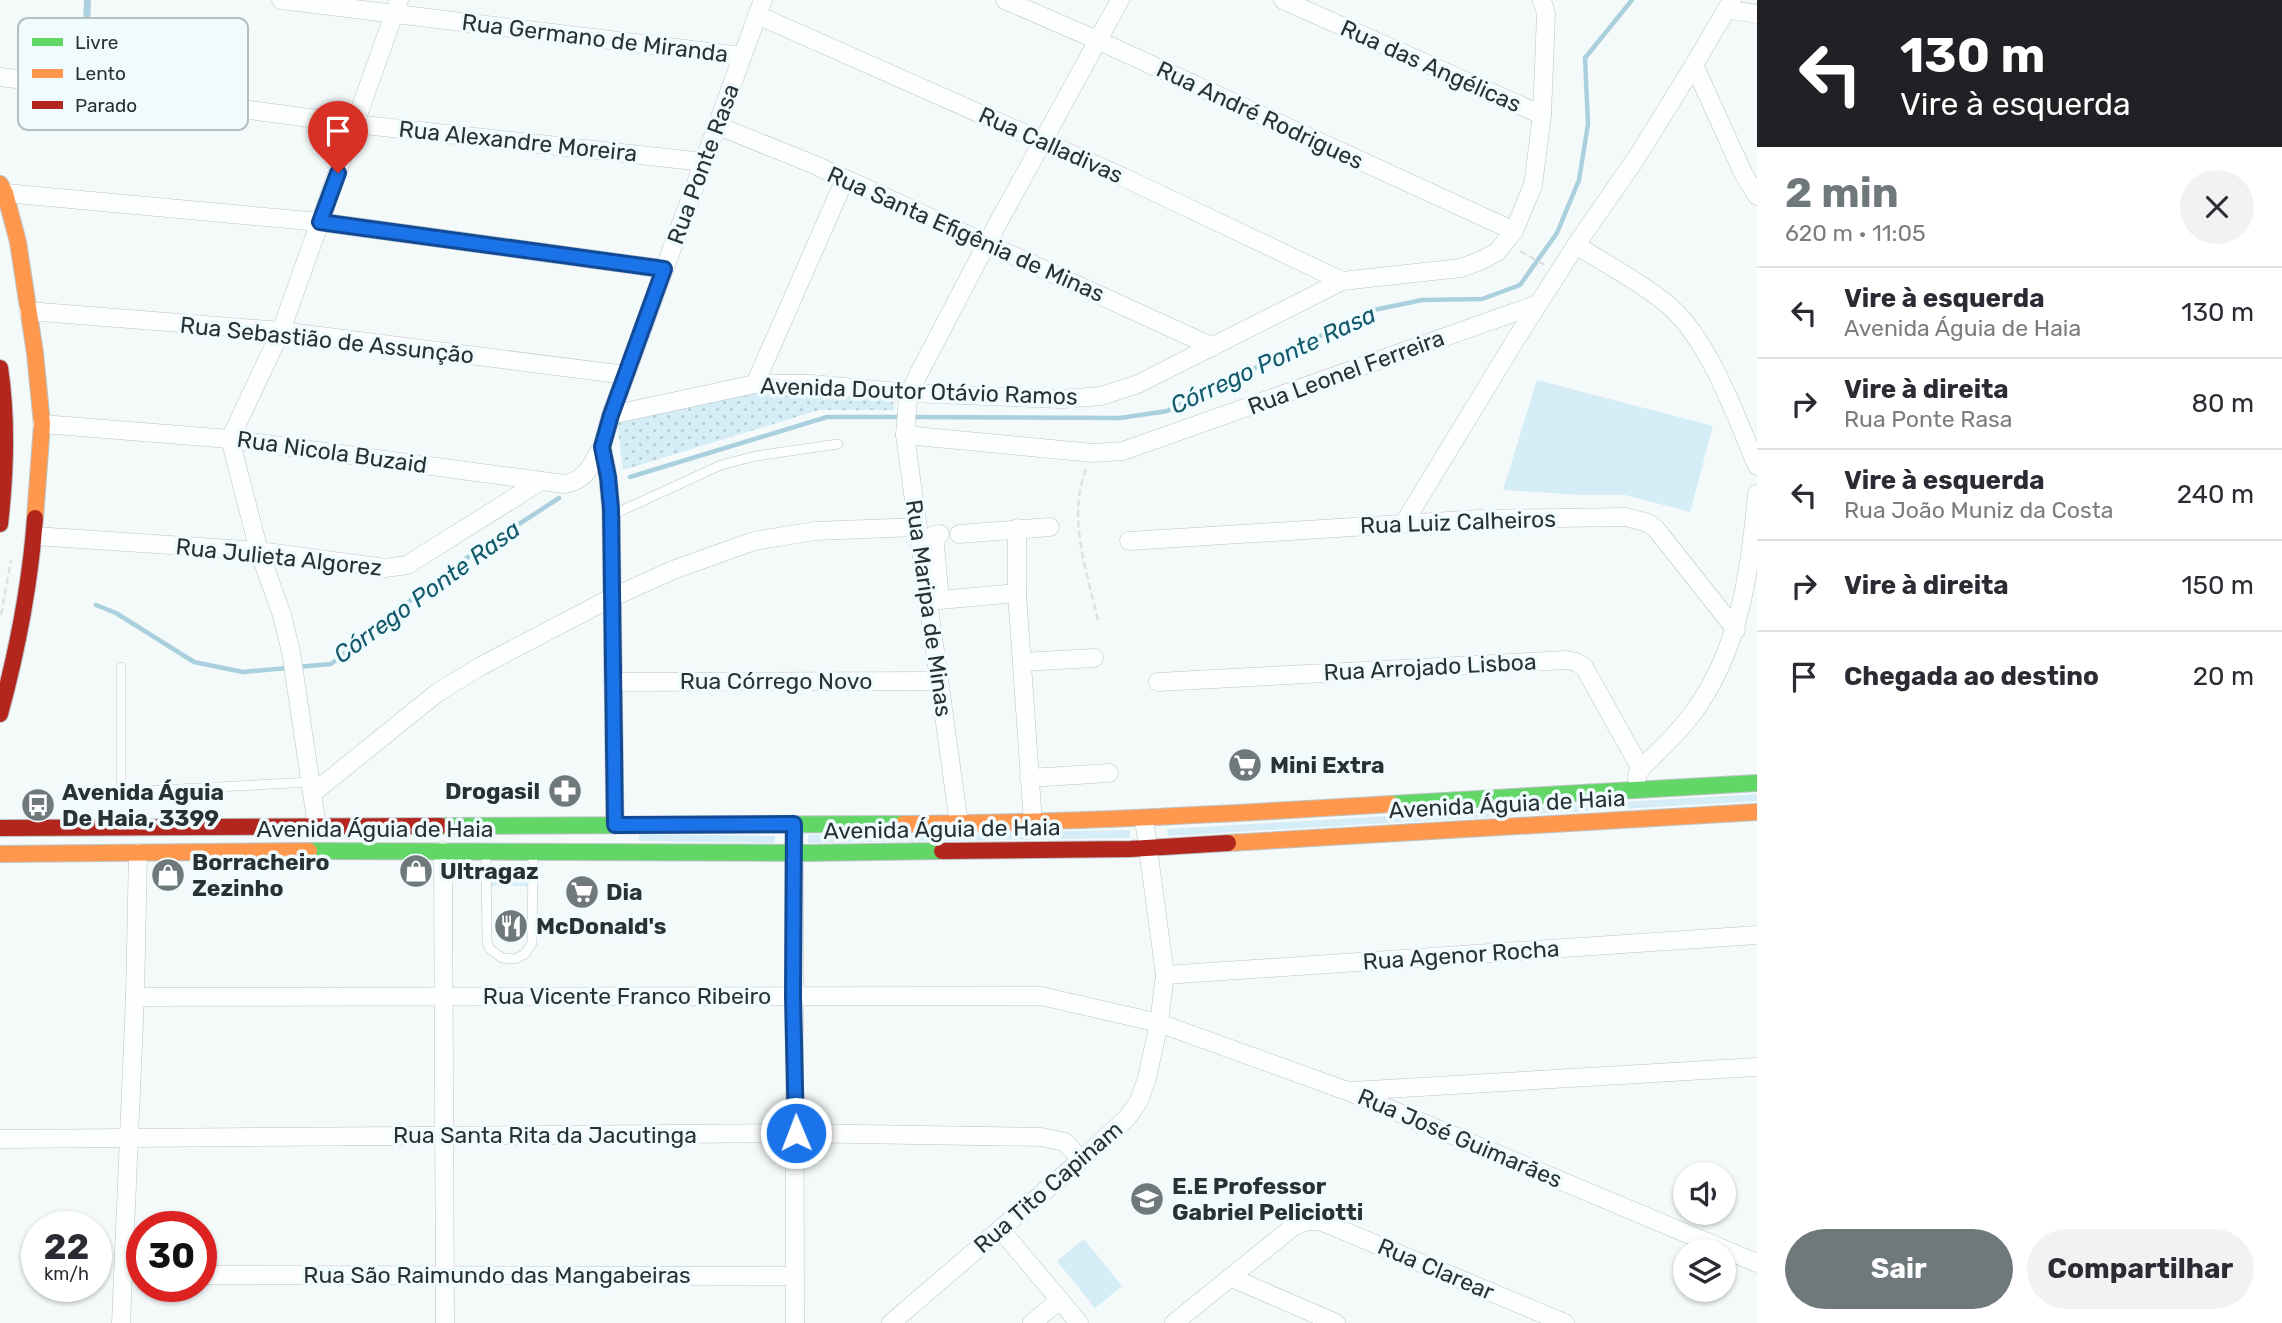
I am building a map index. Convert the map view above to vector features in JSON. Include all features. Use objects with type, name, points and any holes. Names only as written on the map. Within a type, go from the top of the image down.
[{"type":"main road","points":[[0,714],[18,647],[35,536],[42,422],[35,353],[18,242],[2,188]]},
{"type":"main road","points":[[13,369],[32,361],[35,353]]},
{"type":"main road","points":[[0,362],[13,369]]},
{"type":"main road","points":[[0,524],[4,449],[13,369]]},
{"type":"main road","points":[[7,426],[21,412],[32,412],[42,422]]},
{"type":"main road","name":"Avenida Águia de Haia","points":[[0,854],[533,852],[615,839],[794,824],[1033,823],[1144,819],[1757,783]]},
{"type":"main road","name":"Avenida Águia de Haia","points":[[0,828],[317,826],[615,839],[794,853],[1146,848],[1757,812]]},
{"type":"main road","points":[[513,852],[521,842],[615,839]]},
{"type":"street","name":"Rua Germano de Miranda","points":[[281,0],[396,7],[742,56]]},
{"type":"street","name":"Rua André Rodrigues","points":[[1005,0],[1514,231]]},
{"type":"street","points":[[909,396],[987,243],[1120,0]]},
{"type":"street","name":"Rua das Angélicas","points":[[1283,0],[1542,115]]},
{"type":"street","points":[[1404,523],[1538,304],[1637,157],[1729,4],[1757,14]]},
{"type":"street","points":[[317,826],[295,676],[282,615],[259,551],[230,439],[281,331],[396,7]]},
{"type":"street","name":"Rua Ponte Rasa","points":[[615,839],[611,512],[602,447],[611,415],[760,7]]},
{"type":"street","name":"Rua Calladivas","points":[[760,7],[1342,281]]},
{"type":"street","name":"Avenida Doutor Otávio Ramos","points":[[611,415],[755,384],[811,384],[909,396],[1062,399],[1101,396],[1138,384],[1342,281],[1461,268],[1482,260],[1497,252],[1514,231],[1533,185],[1542,115],[1544,7]]},
{"type":"street","points":[[1694,65],[1744,175],[1757,196]]},
{"type":"street","name":"Rua Alexandre Moreira","points":[[0,77],[18,79]]},
{"type":"street","name":"Rua Alexandre Moreira","points":[[248,110],[704,162]]},
{"type":"street","name":"Rua Santa Efigênia de Minas","points":[[716,125],[845,179],[1213,347]]},
{"type":"street","points":[[755,384],[845,179]]},
{"type":"street","points":[[2,188],[320,222],[664,269]]},
{"type":"street","points":[[1576,245],[1664,301],[1686,324],[1726,391],[1757,466]]},
{"type":"street","name":"Rua Leonel Ferreira","points":[[905,433],[1093,453],[1124,451],[1538,304]]},
{"type":"street","name":"Rua Sebastião de Assunção","points":[[28,311],[281,331],[626,375]]},
{"type":"street","name":"Rua Maripa de Minas","points":[[909,396],[905,433],[959,824]]},
{"type":"street","name":"Rua Nicola Buzaid","points":[[42,422],[230,439],[564,484],[575,482],[586,475],[602,447]]},
{"type":"street","name":"Rua Julieta Algorez","points":[[35,536],[259,551],[397,568],[427,554],[541,481]]},
{"type":"street","points":[[1634,790],[1638,772],[1692,715],[1710,687],[1736,630],[1747,580],[1757,494]]},
{"type":"street","name":"Rua Luiz Calheiros","points":[[1129,541],[1480,519],[1636,518],[1656,529],[1736,630]]},
{"type":"street","points":[[313,788],[437,693],[481,666],[611,598],[673,570],[754,541],[815,531],[918,527]]},
{"type":"street","points":[[959,534],[1050,527]]},
{"type":"street","points":[[1017,528],[1017,593],[1033,823]]},
{"type":"street","points":[[940,534],[934,535],[940,600],[1017,593]]},
{"type":"street","points":[[1022,662],[1094,658]]},
{"type":"street","name":"Rua Arrojado Lisboa","points":[[1158,682],[1567,660],[1584,667],[1641,769]]},
{"type":"street","name":"Rua Córrego Novo","points":[[613,682],[939,681]]},
{"type":"street","points":[[1029,778],[1109,774]]},
{"type":"street","name":"Rua Tito Capinam","points":[[891,1323],[1081,1160],[1127,1118],[1139,1101],[1159,1023],[1165,975],[1144,819]]},
{"type":"street","points":[[794,824],[795,1323]]},
{"type":"street","points":[[443,851],[445,1323]]},
{"type":"street","points":[[121,1323],[135,997],[138,853]]},
{"type":"street","name":"Rua Agenor Rocha","points":[[1165,975],[1757,935]]},
{"type":"street","name":"Rua Vicente Franco Ribeiro","points":[[135,997],[1041,996],[1159,1023]]},
{"type":"street","name":"Rua José Guimarães","points":[[1159,1023],[1347,1091],[1757,1263]]},
{"type":"street","points":[[1347,1091],[1757,1066]]},
{"type":"street","name":"Rua Santa Rita da Jacutinga","points":[[0,1139],[796,1133],[1041,1136],[1065,1142],[1081,1160]]},
{"type":"street","name":"Rua Clarear","points":[[1174,1323],[1294,1226],[1307,1221],[1320,1221],[1564,1323]]},
{"type":"street","points":[[1000,1229],[1079,1323]]},
{"type":"street","name":"Rua São Raimundo das Mangabeiras","points":[[217,1275],[794,1276]]},
{"type":"street","points":[[1232,1278],[1336,1323]]},
{"type":"street","points":[[1032,1323],[1060,1300]]},
{"type":"lane","points":[[611,512],[721,465],[756,456],[838,444]]},
{"type":"lane","points":[[121,667],[121,793],[313,788]]},
{"type":"lane","points":[[486,852],[487,942],[495,955],[515,959],[525,954],[533,943],[533,852]]},
{"type":"path","points":[[1528,255],[1546,266]]},
{"type":"path","points":[[1093,453],[1082,481],[1079,535],[1098,620]]},
{"type":"shaded area","points":[[1537,380],[1713,426],[1690,512],[1625,495],[1503,490]]},
{"type":"shaded area","points":[[771,389],[893,398],[894,410],[819,410],[623,470],[617,421]]},
{"type":"shaded area","points":[[1757,794],[1757,801],[1168,836],[1167,829]]},
{"type":"shaded area","points":[[1130,830],[1130,838],[808,843],[808,835]]},
{"type":"shaded area","points":[[639,834],[775,836],[775,843],[639,841]]},
{"type":"shaded area","points":[[491,868],[527,868],[527,886],[490,886]]},
{"type":"shaded area","points":[[1084,1239],[1122,1286],[1095,1308],[1057,1261]]},
{"type":"water","points":[[84,0],[91,0],[90,18],[83,18]]},
{"type":"waterway","name":"Córrego Ponte Rasa","points":[[909,417],[1120,418],[1167,411],[1374,310],[1422,300],[1482,299],[1520,285],[1557,233],[1579,180],[1588,124],[1585,58],[1632,0]]},
{"type":"waterway","name":"Córrego Ponte Rasa","points":[[630,477],[827,417],[900,417]]},
{"type":"waterway","name":"Córrego Ponte Rasa","points":[[297,667],[331,664],[450,569],[559,498]]},
{"type":"waterway","name":"Córrego Ponte Rasa","points":[[96,605],[116,613],[194,662],[243,672],[288,668]]},
{"type":"traffic: fast","points":[[1391,804],[1757,783]]},
{"type":"traffic: fast","points":[[440,826],[903,824]]},
{"type":"traffic: fast","points":[[309,851],[942,851]]},
{"type":"traffic: slow","points":[[0,184],[5,193],[18,242],[35,353],[42,424],[35,518]]},
{"type":"traffic: slow","points":[[903,824],[1025,822],[1391,804]]},
{"type":"traffic: slow","points":[[1228,843],[1757,812]]},
{"type":"traffic: slow","points":[[0,854],[309,851]]},
{"type":"traffic: jam","points":[[0,368],[5,446],[0,524]]},
{"type":"traffic: jam","points":[[0,714],[22,617],[35,518]]},
{"type":"traffic: jam","points":[[0,828],[440,826]]},
{"type":"traffic: jam","points":[[942,851],[1130,849],[1228,843]]},
{"type":"place","name":"Mini Extra","points":[[1245,765]]},
{"type":"place","name":"Drogasil","points":[[565,791]]},
{"type":"place","name":"Avenida Águia De Haia, 3399","points":[[38,805]]},
{"type":"place","name":"Ultragaz","points":[[416,871]]},
{"type":"place","name":"Borracheiro Zezinho","points":[[168,875]]},
{"type":"place","name":"Dia","points":[[582,892]]},
{"type":"place","name":"McDonald's","points":[[511,926]]},
{"type":"place","name":"E.E Professor Gabriel Peliciotti","points":[[1147,1199]]},
{"type":"route","points":[[338,173],[320,222],[664,269],[602,447],[611,509],[615,825],[794,824],[793,996],[796,1133]]}]
